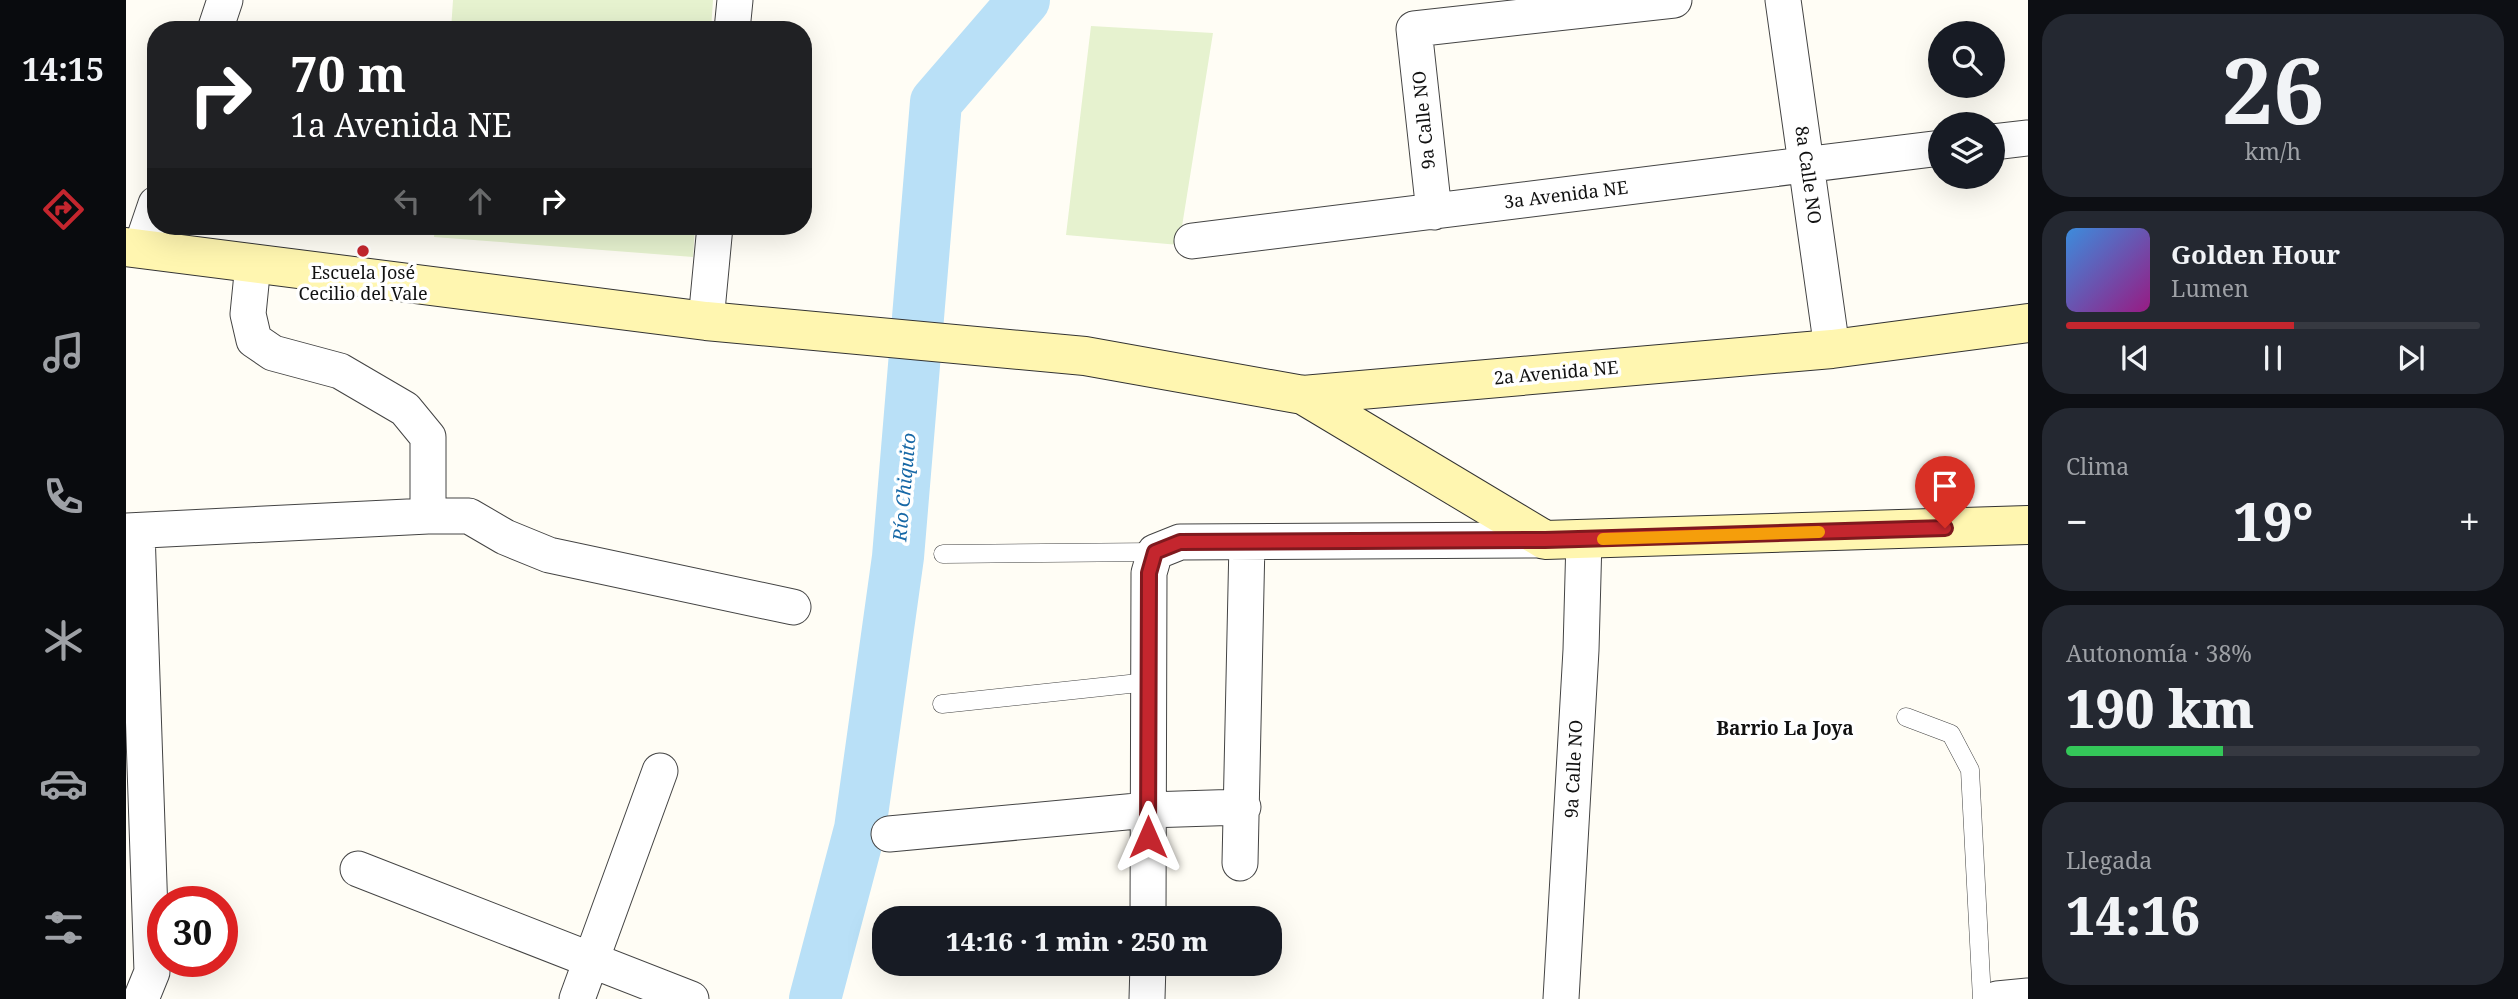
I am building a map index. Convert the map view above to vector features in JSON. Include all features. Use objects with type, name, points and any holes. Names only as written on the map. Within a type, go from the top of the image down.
[{"type":"street","points":[[218,21],[225,0]]},
{"type":"street","points":[[733,21],[735,0]]},
{"type":"street","name":"9a Calle NO","points":[[1434,212],[1414,29],[1674,0]]},
{"type":"street","name":"8a Calle NO","points":[[1783,0],[1832,349]]},
{"type":"street","points":[[2005,141],[2028,138]]},
{"type":"street","name":"3a Avenida NE","points":[[1192,241],[1928,150]]},
{"type":"street","points":[[133,247],[147,221]]},
{"type":"street","points":[[706,321],[714,235]]},
{"type":"street","name":"2a Avenida NE","points":[[133,247],[706,321],[1085,356],[1303,395],[1832,349],[2028,323]]},
{"type":"street","points":[[253,264],[248,314],[254,340],[273,353],[340,371],[405,409],[428,437],[428,516]]},
{"type":"street","points":[[1303,395],[1545,540]]},
{"type":"street","points":[[141,999],[152,972],[132,531],[468,516],[505,537],[549,555],[793,607]]},
{"type":"street","points":[[1148,906],[1149,573],[1155,552],[1180,542],[1545,540],[2028,525]]},
{"type":"street","name":"9a Calle NO","points":[[1560,999],[1581,650],[1584,539]]},
{"type":"street","points":[[1240,863],[1247,541]]},
{"type":"street","points":[[577,999],[660,771]]},
{"type":"street","points":[[889,834],[1148,810],[1243,807]]},
{"type":"street","points":[[358,869],[691,999]]},
{"type":"street","points":[[1147,976],[1147,999]]},
{"type":"street","points":[[1997,999],[2028,996]]},
{"type":"lane","points":[[943,554],[1155,552]]},
{"type":"lane","points":[[942,704],[1148,682]]},
{"type":"lane","points":[[1906,717],[1951,734],[1970,769],[1982,999]]},
{"type":"green space","points":[[453,0],[713,0],[712,21],[452,21]]},
{"type":"green space","points":[[1091,26],[1213,33],[1179,245],[1066,235]]},
{"type":"green space","points":[[434,235],[694,235],[693,257]]},
{"type":"waterway","name":"Río Chiquito","points":[[815,999],[860,829],[898,557],[936,102],[1024,0]]},
{"type":"slow traffic","points":[[1603,539],[1819,532]]},
{"type":"place","name":"Escuela José Cecilio del Vale","points":[[363,251]]},
{"type":"district","name":"Barrio La Joya","points":[[1785,728]]},
{"type":"route","points":[[1148,837],[1149,573],[1155,552],[1180,542],[1545,540],[1945,528]]}]
